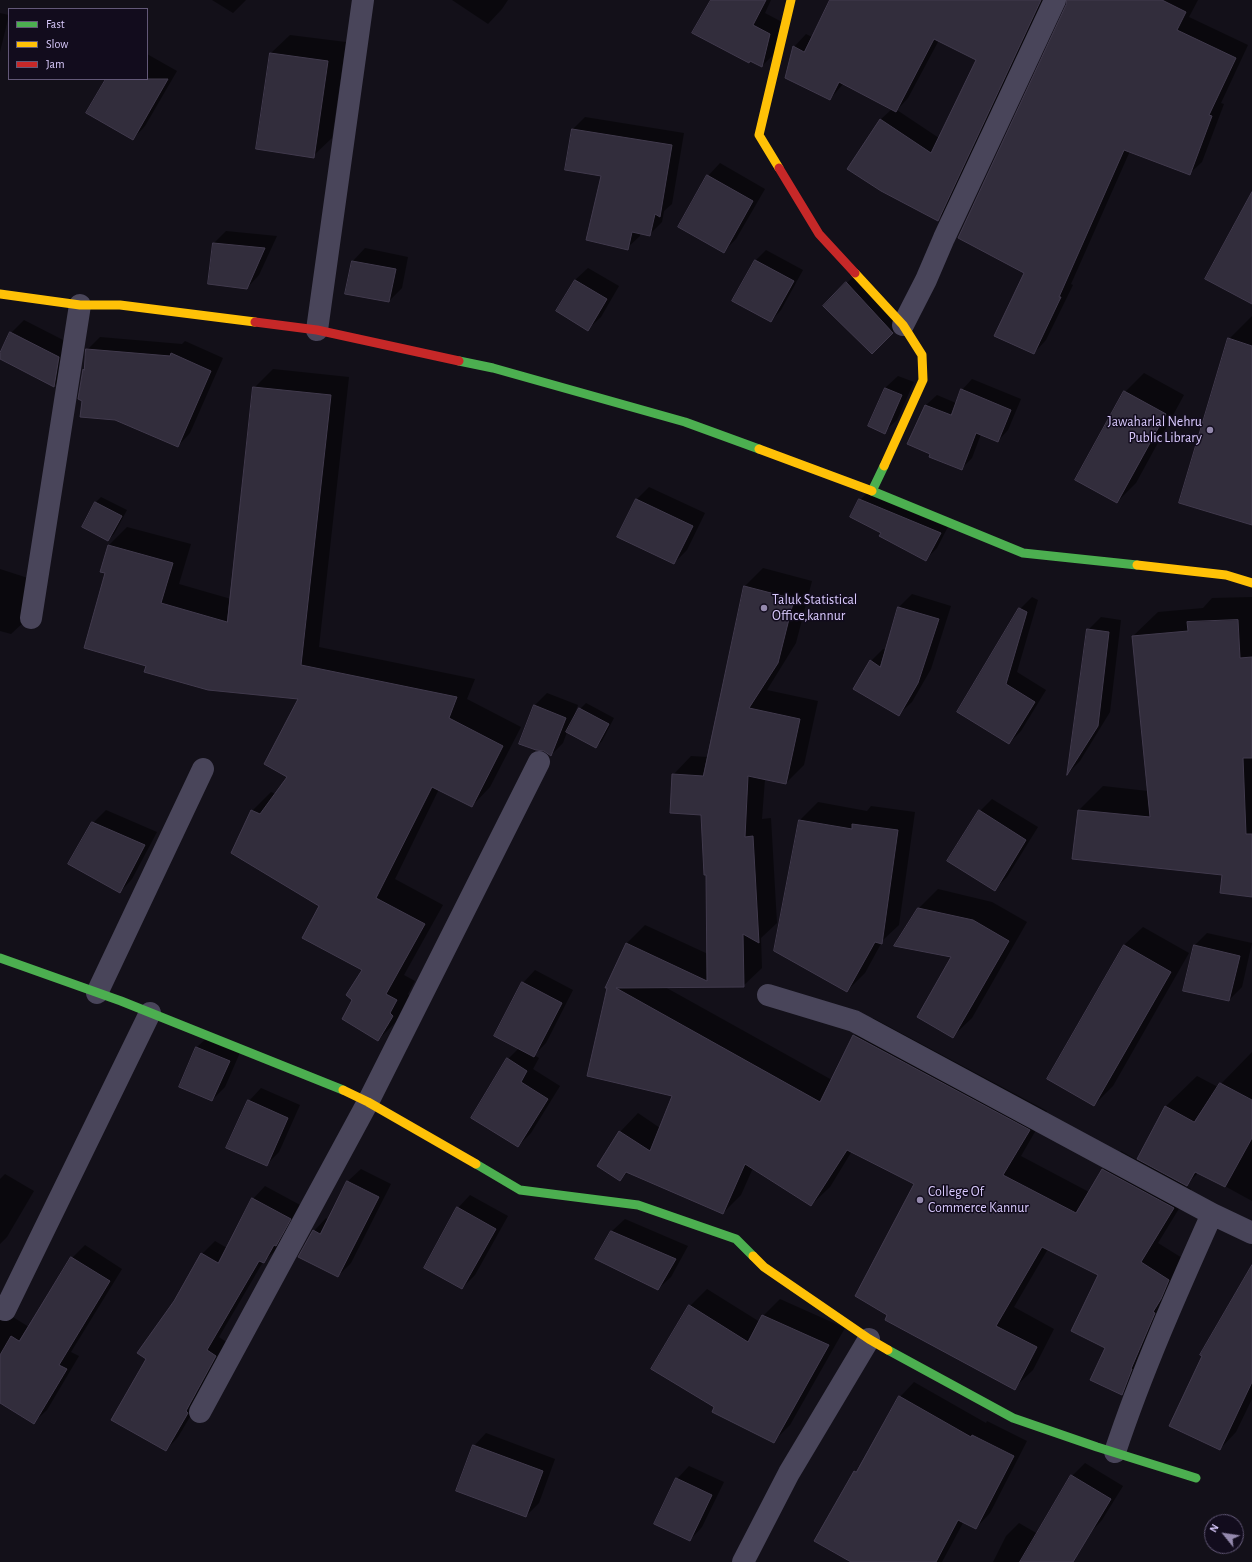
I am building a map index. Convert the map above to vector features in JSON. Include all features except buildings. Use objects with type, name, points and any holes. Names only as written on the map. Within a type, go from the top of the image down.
[{"type":"street","points":[[317,330],[364,0]]},
{"type":"street","points":[[791,0],[759,135],[819,234],[903,325],[922,356],[923,380],[872,491]]},
{"type":"street","points":[[903,325],[926,280],[944,238],[1055,0]]},
{"type":"street","points":[[0,294],[80,305],[120,305],[317,330],[492,368],[685,422],[872,491],[1023,553],[1226,575],[1252,583]]},
{"type":"street","points":[[31,618],[80,305]]},
{"type":"street","points":[[200,1412],[368,1102],[539,762]]},
{"type":"street","points":[[97,993],[203,769]]},
{"type":"street","points":[[0,958],[150,1013],[331,1084],[368,1102],[520,1190],[638,1205],[736,1239],[764,1267],[869,1339],[1013,1418],[1097,1447],[1196,1478]]},
{"type":"street","points":[[768,995],[854,1021],[1212,1214],[1252,1233]]},
{"type":"street","points":[[5,1310],[150,1013]]},
{"type":"street","points":[[1115,1452],[1134,1398],[1180,1286],[1212,1214]]},
{"type":"street","points":[[743,1562],[789,1473],[869,1339]]},
{"type":"traffic: fast","points":[[459,361],[493,368],[685,422],[759,449]]},
{"type":"traffic: fast","points":[[884,466],[872,491],[1023,553],[1137,565]]},
{"type":"traffic: fast","points":[[0,958],[121,1001],[343,1090]]},
{"type":"traffic: fast","points":[[476,1164],[520,1190],[638,1205],[736,1239],[753,1256]]},
{"type":"traffic: fast","points":[[888,1350],[1013,1418],[1097,1447],[1196,1478]]},
{"type":"traffic: slow","points":[[779,168],[759,135],[791,0]]},
{"type":"traffic: slow","points":[[855,273],[903,325],[922,355],[923,380],[884,466]]},
{"type":"traffic: slow","points":[[0,294],[80,305],[120,305],[255,322]]},
{"type":"traffic: slow","points":[[759,449],[872,491]]},
{"type":"traffic: slow","points":[[1137,565],[1226,575],[1252,583]]},
{"type":"traffic: slow","points":[[343,1090],[368,1102],[476,1164]]},
{"type":"traffic: slow","points":[[753,1256],[764,1267],[869,1339],[888,1350]]},
{"type":"traffic: jam","points":[[779,168],[819,234],[855,273]]},
{"type":"traffic: jam","points":[[255,322],[317,330],[459,361]]},
{"type":"place","name":"Jawaharlal Nehru Public Library","points":[[1210,430]]},
{"type":"place","name":"Taluk Statistical Office,kannur","points":[[764,608]]},
{"type":"place","name":"College Of Commerce Kannur","points":[[920,1200]]}]
